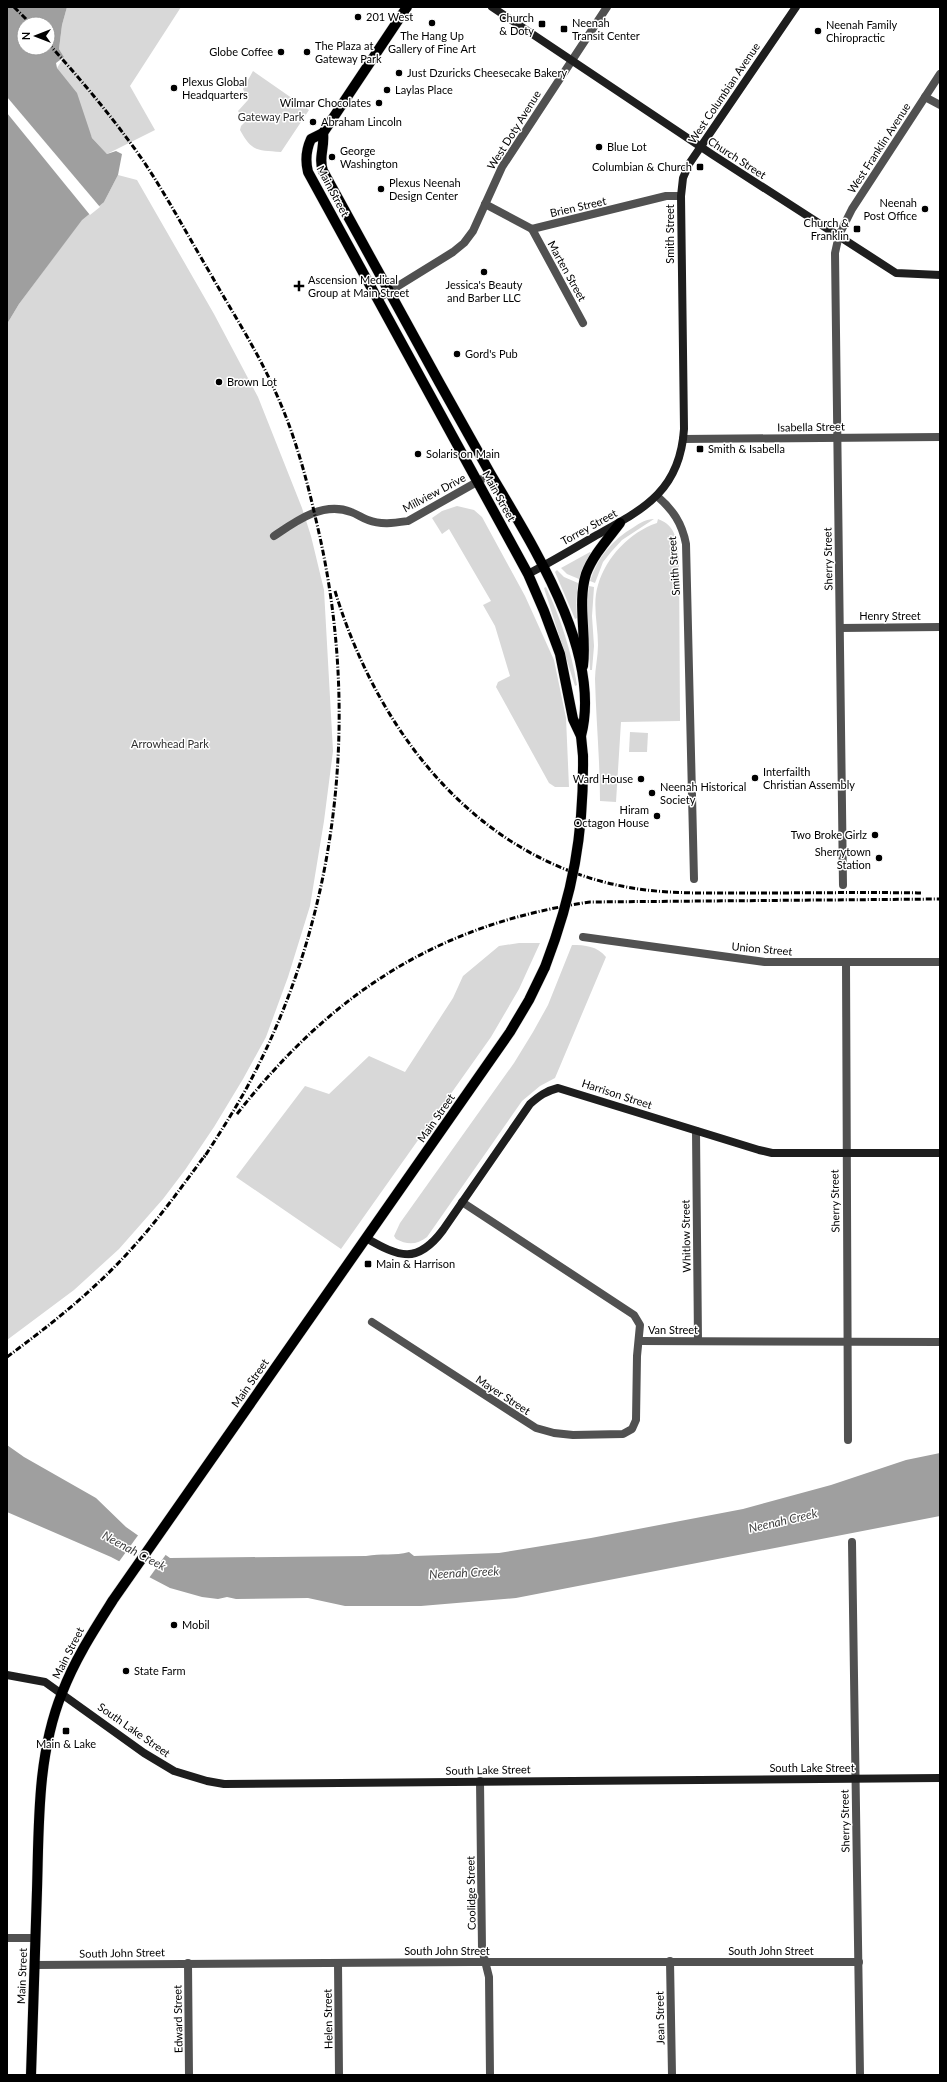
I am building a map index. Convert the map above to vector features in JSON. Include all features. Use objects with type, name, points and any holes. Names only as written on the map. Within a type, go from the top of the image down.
[{"type":"main road","points":[[323,133],[407,7]]},
{"type":"main road","name":"Main Street","points":[[31,2075],[42,1778],[50,1733],[62,1693],[81,1651],[130,1576],[510,1032],[529,1000],[545,967],[564,914],[577,859],[582,820],[583,756],[581,736],[573,719],[560,654],[528,574],[308,172],[306,159],[311,138],[323,133],[325,145],[321,156],[323,171],[389,293],[544,566],[565,616],[582,676],[586,718],[581,736]]},
{"type":"main road","points":[[582,676],[584,653],[583,585],[592,561],[620,523]]},
{"type":"street","name":"Church Street","points":[[492,7],[701,148],[814,221],[839,235],[896,273],[940,275]]},
{"type":"street","name":"West Doty Avenue","points":[[377,299],[389,293],[453,252],[464,243],[473,232],[505,162],[608,7]]},
{"type":"street","name":"West Columbian Avenue","points":[[681,196],[686,172],[796,7]]},
{"type":"street","name":"West Franklin Avenue","points":[[839,235],[852,209],[940,74]]},
{"type":"street","points":[[925,97],[940,105]]},
{"type":"street","name":"Brien Street","points":[[532,229],[666,196],[681,196]]},
{"type":"street","name":"Smith Street","points":[[681,196],[683,439],[679,458],[674,471],[657,496],[675,513],[684,532],[686,544],[694,879]]},
{"type":"street","points":[[485,204],[532,229]]},
{"type":"street","name":"Marten Street","points":[[532,229],[583,323]]},
{"type":"street","name":"Sherry Street","points":[[839,235],[835,253],[843,885]]},
{"type":"street","name":"Isabella Street","points":[[683,439],[940,437]]},
{"type":"street","name":"Millview Drive","points":[[274,536],[308,514],[330,510],[351,512],[378,523],[393,523],[408,520],[491,474]]},
{"type":"street","name":"Torrey Street","points":[[528,574],[620,523],[657,496]]},
{"type":"street","name":"Henry Street","points":[[840,628],[940,628]]},
{"type":"street","name":"Union Street","points":[[583,937],[765,962],[940,962]]},
{"type":"street","name":"Sherry Street","points":[[846,962],[848,1440]]},
{"type":"street","name":"Harrison Street","points":[[366,1238],[399,1254],[412,1255],[421,1252],[434,1242],[530,1104],[540,1095],[550,1090],[566,1089],[696,1131],[772,1153],[940,1153]]},
{"type":"street","name":"Whitlow Street","points":[[696,1131],[698,1341]]},
{"type":"street","name":"Van Street","points":[[462,1202],[634,1315],[640,1326],[639,1341],[940,1342]]},
{"type":"street","name":"Mayer Street","points":[[372,1322],[536,1428],[554,1433],[573,1435],[624,1434],[632,1429],[635,1424],[636,1356],[639,1341]]},
{"type":"street","name":"Sherry Street","points":[[852,1542],[860,2075]]},
{"type":"street","name":"South Lake Street","points":[[7,1675],[40,1680],[62,1693],[159,1763],[174,1770],[207,1781],[242,1785],[480,1781],[940,1778]]},
{"type":"street","name":"Coolidge Street","points":[[480,1781],[482,1948],[489,1977],[490,2075]]},
{"type":"street","points":[[7,1938],[36,1938]]},
{"type":"street","name":"Jean Street","points":[[670,1961],[672,2075]]},
{"type":"street","name":"South John Street","points":[[34,1965],[338,1962],[859,1962]]},
{"type":"street","name":"Helen Street","points":[[338,1962],[340,2075]]},
{"type":"street","name":"Edward Street","points":[[188,1963],[189,2075]]},
{"type":"green space","points":[[67,7],[181,7],[130,86],[155,130],[107,154],[92,138],[83,117],[57,68],[64,57],[59,49],[62,25]]},
{"type":"green space","name":"Gateway Park","points":[[253,71],[309,110],[281,152],[261,150],[252,146],[240,130],[241,126],[245,122],[238,111],[248,100],[243,89]]},
{"type":"green space","name":"Arrowhead Park","points":[[7,99],[104,202],[118,175],[137,180],[214,314],[258,397],[302,508],[311,536],[324,590],[333,751],[324,821],[310,906],[288,977],[266,1037],[243,1079],[214,1127],[185,1170],[163,1199],[119,1249],[74,1290],[7,1340],[7,324],[19,304],[82,219]]},
{"type":"green space","points":[[457,506],[474,510],[482,517],[525,596],[554,660],[566,718],[569,787],[555,787],[549,783],[496,687],[498,682],[510,676],[495,626],[483,605],[491,601],[449,529],[442,534],[432,518],[442,511]]},
{"type":"green space","points":[[654,519],[622,540],[603,562],[595,583],[590,581],[597,564],[613,543],[626,532],[639,524],[646,520]]},
{"type":"green space","points":[[658,519],[669,526],[675,535],[679,559],[680,721],[621,722],[616,802],[600,801],[595,679],[598,654],[595,607],[596,592],[602,575],[613,555],[629,539],[647,527],[657,523]]},
{"type":"green space","points":[[590,552],[591,553],[579,579],[567,574],[561,568]]},
{"type":"green space","points":[[557,570],[564,577],[578,583],[576,603],[577,618],[575,619],[555,572]]},
{"type":"green space","points":[[589,586],[594,587],[592,616],[594,646],[592,670],[590,670],[587,604]]},
{"type":"green space","points":[[546,587],[569,647],[577,685],[575,686],[544,588]]},
{"type":"green space","points":[[630,732],[648,733],[647,752],[629,752]]},
{"type":"green space","points":[[519,943],[540,943],[519,989],[491,1037],[341,1249],[236,1177],[305,1086],[329,1094],[369,1056],[405,1072],[453,998],[463,976],[499,946]]},
{"type":"green space","points":[[572,945],[582,945],[595,948],[606,957],[555,1078],[540,1086],[522,1101],[427,1237],[416,1243],[408,1243],[396,1239],[394,1236],[400,1223],[514,1063],[533,1032],[548,1005]]},
{"type":"water","points":[[7,7],[67,7],[62,25],[59,49],[64,57],[56,63],[57,68],[77,93],[92,138],[107,154],[116,151],[122,154],[118,175],[104,202],[82,220],[19,304],[7,324]]},
{"type":"water","name":"Neenah Creek","points":[[7,1445],[24,1457],[96,1498],[126,1527],[170,1558],[366,1556],[409,1552],[414,1556],[499,1553],[591,1538],[743,1509],[831,1485],[906,1460],[940,1453],[940,1516],[516,1598],[421,1606],[345,1606],[308,1598],[236,1599],[227,1597],[218,1599],[202,1597],[170,1588],[111,1557],[7,1512]]},
{"type":"pier","points":[[7,97],[100,207],[90,215],[7,113]]},
{"type":"pier","points":[[139,1534],[167,1553],[149,1578],[118,1563]]},
{"type":"railway","points":[[14,7],[23,16]]},
{"type":"railway","points":[[56,52],[98,101],[144,162],[170,203],[244,331],[268,376],[288,422],[299,454],[316,520],[330,592],[338,665],[339,739],[333,812],[321,884],[303,955],[277,1024],[245,1091],[203,1159]]},
{"type":"railway","points":[[335,591],[355,646],[380,697],[411,745],[447,788],[489,826],[536,856],[588,877],[646,890],[685,893],[923,893]]},
{"type":"railway","points":[[237,1114],[273,1071],[310,1033],[350,1000],[391,971],[436,947],[484,928],[535,913],[590,902],[940,899]]},
{"type":"railway","points":[[7,1357],[74,1304],[120,1261],[154,1223],[206,1154]]},
{"type":"place","name":"201 West","points":[[358,17]]},
{"type":"place","name":"The Hang Up Gallery of Fine Art","points":[[432,23]]},
{"type":"place","name":"Church & Doty","points":[[542,24]]},
{"type":"place","name":"Neenah Transit Center","points":[[564,29]]},
{"type":"place","name":"Neenah Family Chiropractic","points":[[818,31]]},
{"type":"place","name":"Globe Coffee","points":[[281,52]]},
{"type":"place","name":"The Plaza at Gateway Park","points":[[307,52]]},
{"type":"place","name":"Just Dzuricks Cheesecake Bakery","points":[[399,73]]},
{"type":"place","name":"Plexus Global Headquarters","points":[[174,88]]},
{"type":"place","name":"Laylas Place","points":[[387,90]]},
{"type":"place","name":"Wilmar Chocolates","points":[[379,103]]},
{"type":"place","name":"Abraham Lincoln","points":[[313,122]]},
{"type":"place","name":"Blue Lot","points":[[599,147]]},
{"type":"place","name":"George Washington","points":[[332,157]]},
{"type":"place","name":"Columbian & Church","points":[[700,167]]},
{"type":"place","name":"Plexus Neenah Design Center","points":[[381,189]]},
{"type":"place","name":"Neenah Post Office","points":[[925,209]]},
{"type":"place","name":"Church & Franklin","points":[[857,229]]},
{"type":"place","name":"Jessica's Beauty and Barber LLC","points":[[484,272]]},
{"type":"place","name":"Ascension Medical Group at Main Street","points":[[299,286]]},
{"type":"place","name":"Gord's Pub","points":[[457,354]]},
{"type":"place","name":"Brown Lot","points":[[219,382]]},
{"type":"place","name":"Smith & Isabella","points":[[700,449]]},
{"type":"place","name":"Solaris on Main","points":[[418,454]]},
{"type":"place","name":"Interfailth Christian Assembly","points":[[755,778]]},
{"type":"place","name":"Ward House","points":[[641,779]]},
{"type":"place","name":"Neenah Historical Society","points":[[652,793]]},
{"type":"place","name":"Hiram Octagon House","points":[[657,816]]},
{"type":"place","name":"Two Broke Girlz","points":[[875,835]]},
{"type":"place","name":"Sherrytown Station","points":[[879,858]]},
{"type":"place","name":"Main & Harrison","points":[[368,1264]]},
{"type":"place","name":"Mobil","points":[[174,1625]]},
{"type":"place","name":"State Farm","points":[[126,1671]]},
{"type":"place","name":"Main & Lake","points":[[66,1731]]}]
